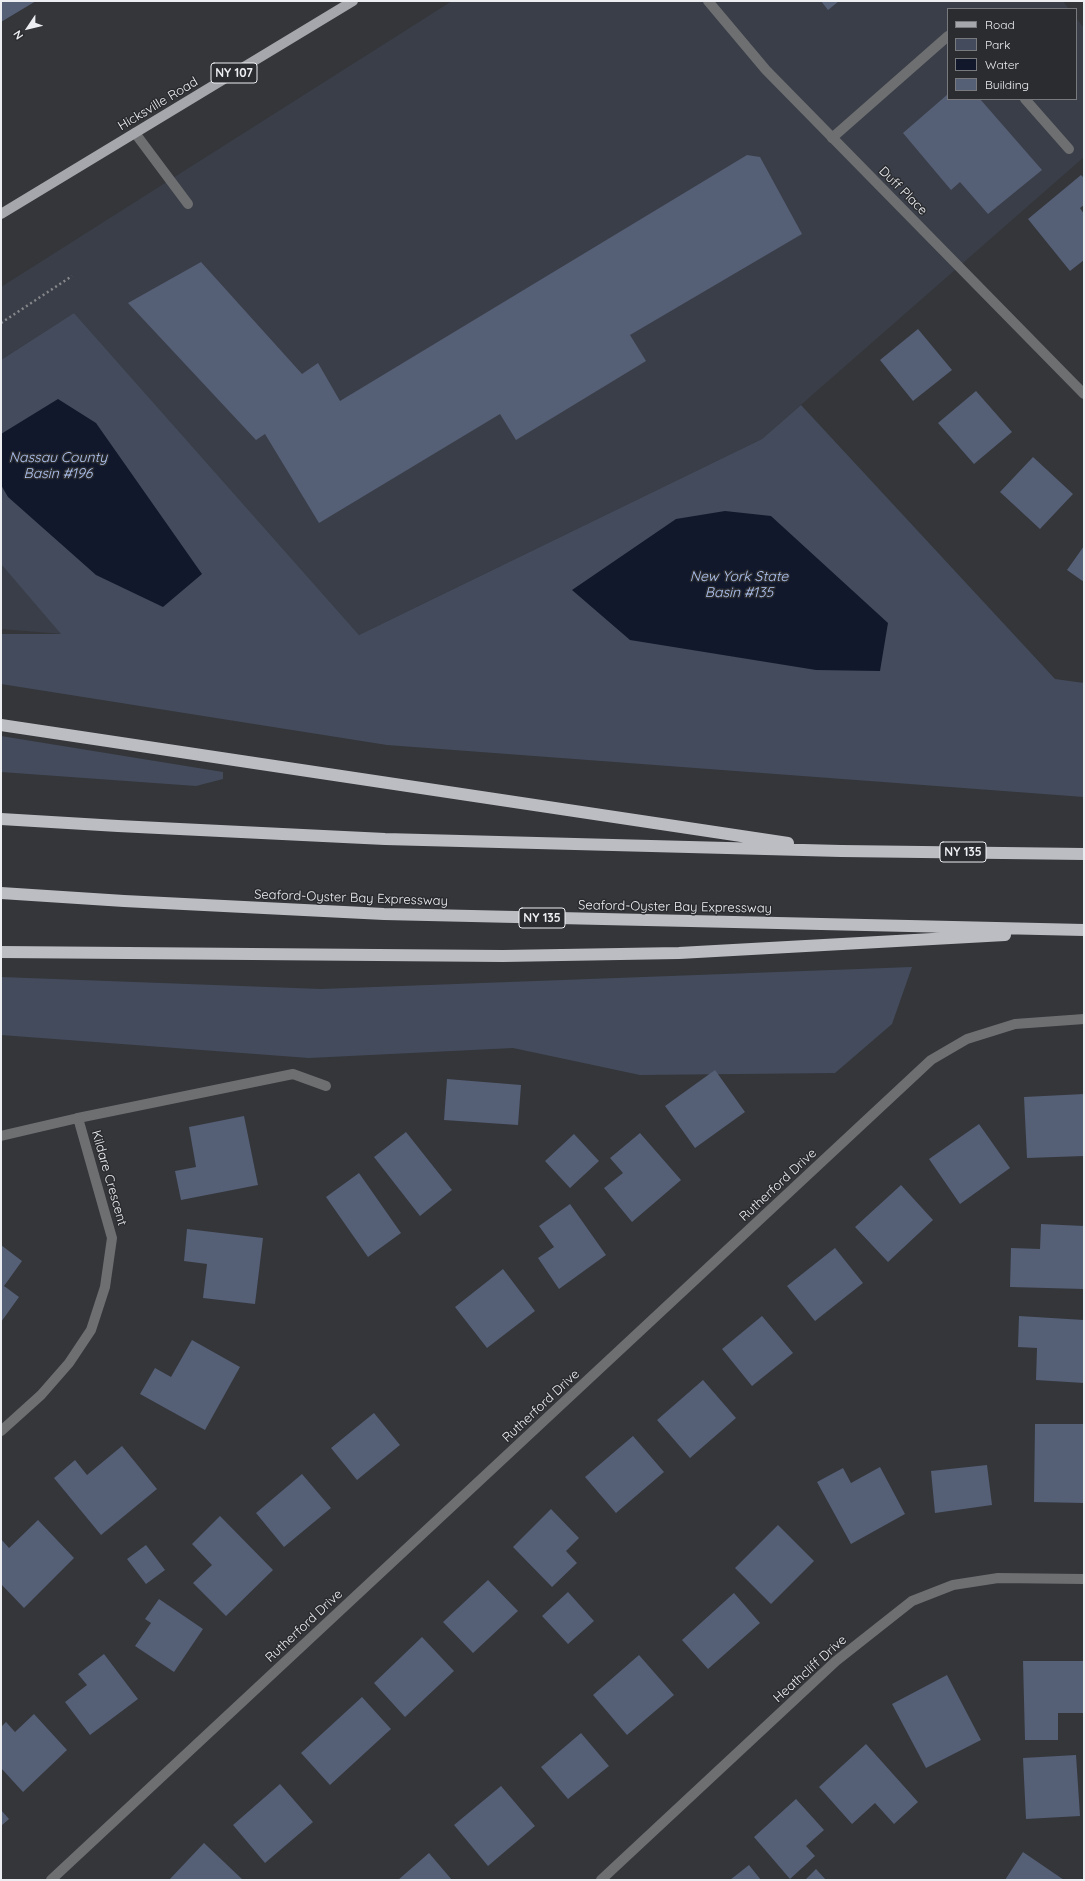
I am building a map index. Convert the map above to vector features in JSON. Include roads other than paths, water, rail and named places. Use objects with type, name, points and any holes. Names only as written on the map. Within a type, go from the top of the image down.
[{"type":"highway","points":[[1,725],[841,851]]},
{"type":"highway","name":"NY 135","points":[[1,818],[118,826],[378,839],[841,851],[1084,854]]},
{"type":"highway","name":"Seaford-Oyster Bay Expressway","points":[[1,893],[124,902],[384,914],[1084,930]]},
{"type":"highway","points":[[1,952],[503,956],[679,953],[1084,930]]},
{"type":"main road","name":"Hicksville Road","points":[[1,214],[353,1]]},
{"type":"main road","name":"Hicksville Road","points":[[1,221],[18,204]]},
{"type":"street","name":"Duff Place","points":[[708,1],[766,70],[1084,394]]},
{"type":"street","points":[[832,138],[947,37]]},
{"type":"street","points":[[1026,100],[1068,149]]},
{"type":"street","points":[[135,133],[188,204]]},
{"type":"street","name":"Rutherford Drive","points":[[51,1880],[931,1060],[967,1039],[1015,1024],[1084,1019]]},
{"type":"street","points":[[78,1118],[293,1074],[326,1086]]},
{"type":"street","name":"Kildare Crescent","points":[[1,1136],[78,1118],[112,1238],[105,1286],[90,1330],[69,1363],[41,1395],[1,1431]]},
{"type":"street","name":"Heathcliff Drive","points":[[601,1880],[836,1661],[912,1601],[953,1586],[998,1578],[1084,1579]]},
{"type":"water","name":"Nassau County Basin #196","points":[[58,399],[96,423],[202,574],[163,607],[96,575],[8,497],[1,485],[1,434]]},
{"type":"water","name":"New York State Basin #135","points":[[725,511],[771,516],[888,623],[880,671],[816,670],[630,640],[572,590],[676,519]]}]
